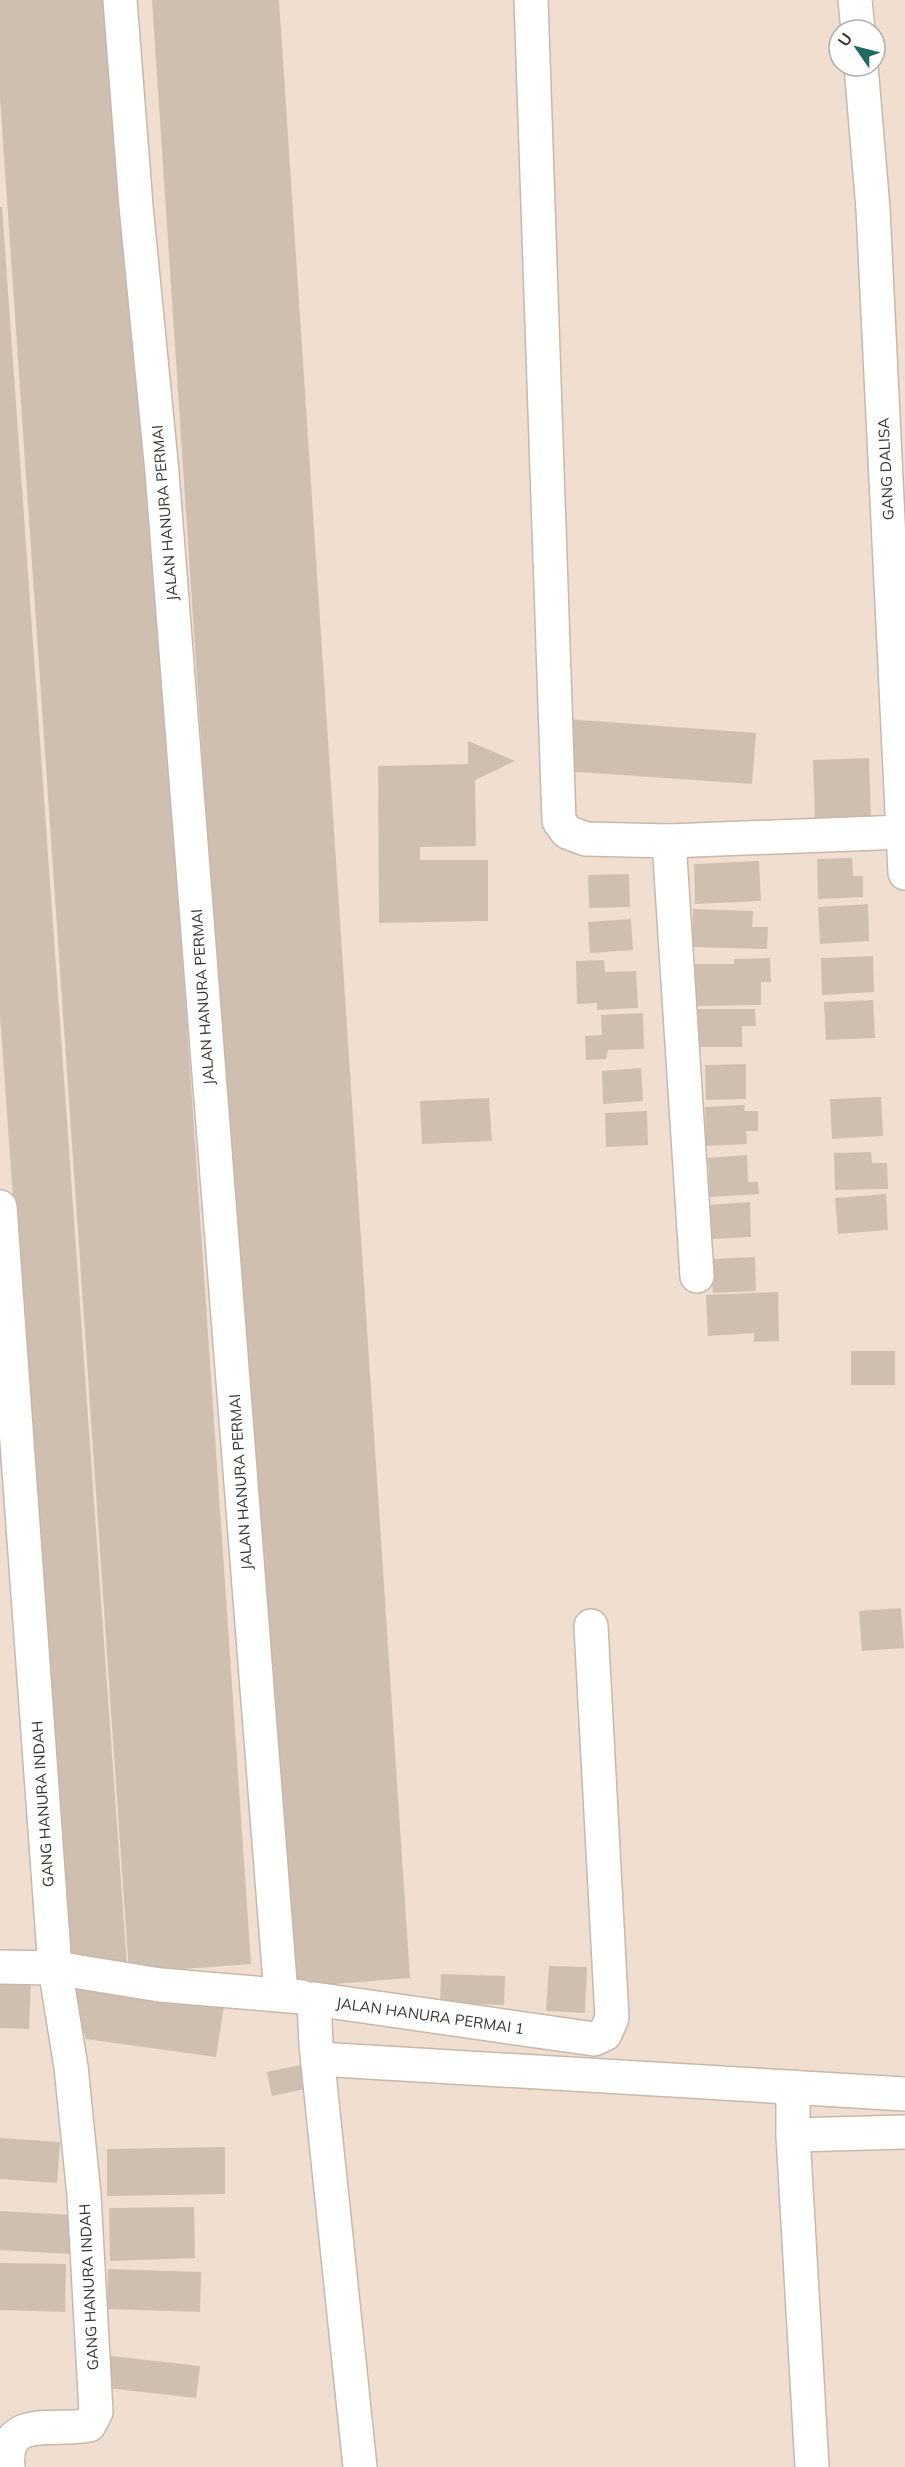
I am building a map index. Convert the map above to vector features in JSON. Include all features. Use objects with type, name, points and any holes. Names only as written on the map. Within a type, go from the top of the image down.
[{"type":"street","name":"JALAN HANURA PERMAI","points":[[120,0],[136,206],[162,472],[281,1995]]},
{"type":"street","points":[[531,0],[559,821],[567,832],[586,839],[669,841],[903,832]]},
{"type":"street","points":[[855,0],[857,18]]},
{"type":"street","name":"GANG DALISA","points":[[862,78],[873,208],[905,873]]},
{"type":"street","points":[[669,841],[697,1276]]},
{"type":"street","name":"GANG HANURA INDAH","points":[[0,1206],[55,1968],[71,2067],[84,2195],[96,2400],[96,2412],[89,2425],[21,2430],[12,2439],[7,2451],[8,2467]]},
{"type":"street","name":"JALAN HANURA PERMAI 1","points":[[360,2467],[318,2059],[314,1999],[594,2039],[605,2034],[612,2018],[591,1626]]},
{"type":"street","points":[[0,1967],[55,1968],[160,1985],[314,1999]]},
{"type":"street","points":[[318,2059],[905,2094]]},
{"type":"street","points":[[793,2087],[793,2135],[812,2467]]},
{"type":"street","points":[[793,2135],[905,2132]]},
{"type":"building","points":[[0,0],[117,0],[251,1964],[129,1973],[0,98]]},
{"type":"building","points":[[152,0],[279,0],[410,1978],[284,1988]]},
{"type":"building","points":[[0,207],[2,207],[127,1966],[67,1955],[0,1015]]},
{"type":"building","points":[[567,719],[756,733],[752,784],[563,771]]},
{"type":"building","points":[[468,741],[515,761],[475,780],[476,846],[420,847],[420,860],[488,860],[488,921],[379,923],[378,766],[468,764]]},
{"type":"building","points":[[869,758],[871,818],[815,821],[813,760]]},
{"type":"building","points":[[852,858],[853,876],[863,876],[863,897],[818,899],[817,859]]},
{"type":"building","points":[[759,861],[761,901],[695,904],[694,864]]},
{"type":"building","points":[[629,874],[630,907],[589,908],[588,875]]},
{"type":"building","points":[[868,904],[869,941],[820,944],[818,907]]},
{"type":"building","points":[[693,909],[753,911],[752,927],[768,927],[767,949],[692,947]]},
{"type":"building","points":[[631,919],[633,950],[590,953],[588,922]]},
{"type":"building","points":[[873,956],[874,992],[822,995],[821,958]]},
{"type":"building","points":[[770,958],[771,982],[761,982],[761,1005],[696,1006],[695,964],[734,964],[734,959]]},
{"type":"building","points":[[604,960],[605,972],[636,971],[638,1008],[597,1010],[597,1003],[577,1004],[576,961]]},
{"type":"building","points":[[873,1000],[875,1038],[826,1040],[824,1002]]},
{"type":"building","points":[[696,1009],[755,1009],[756,1026],[742,1026],[742,1047],[696,1047]]},
{"type":"building","points":[[643,1013],[644,1049],[608,1050],[606,1059],[586,1060],[585,1036],[602,1035],[601,1015]]},
{"type":"building","points":[[746,1064],[746,1099],[706,1100],[705,1065]]},
{"type":"building","points":[[641,1068],[643,1101],[603,1104],[602,1071]]},
{"type":"building","points":[[881,1097],[883,1136],[832,1139],[830,1099]]},
{"type":"building","points":[[489,1098],[492,1141],[422,1144],[420,1101]]},
{"type":"building","points":[[745,1105],[744,1111],[758,1111],[758,1131],[746,1131],[747,1144],[706,1146],[705,1107]]},
{"type":"building","points":[[647,1111],[648,1145],[606,1147],[605,1113]]},
{"type":"building","points":[[871,1152],[872,1163],[887,1163],[888,1189],[835,1190],[834,1153]]},
{"type":"building","points":[[747,1155],[748,1182],[758,1182],[759,1194],[710,1197],[708,1158]]},
{"type":"building","points":[[886,1194],[888,1230],[838,1234],[835,1198]]},
{"type":"building","points":[[750,1202],[751,1237],[711,1239],[709,1205]]},
{"type":"building","points":[[755,1257],[756,1291],[713,1293],[711,1259]]},
{"type":"building","points":[[778,1292],[779,1341],[754,1342],[754,1333],[708,1336],[706,1295]]},
{"type":"building","points":[[851,1351],[895,1351],[895,1385],[851,1385]]},
{"type":"building","points":[[901,1608],[904,1648],[862,1651],[859,1611]]},
{"type":"building","points":[[549,1966],[587,1967],[585,2013],[546,2011]]},
{"type":"building","points":[[441,1974],[505,1976],[504,2005],[440,2003]]},
{"type":"building","points":[[0,1979],[31,1981],[29,2029],[0,2028]]},
{"type":"building","points":[[69,1985],[224,2006],[216,2057],[86,2039]]},
{"type":"building","points":[[300,2065],[305,2089],[272,2096],[267,2072]]},
{"type":"building","points":[[0,2138],[60,2142],[57,2183],[0,2179]]},
{"type":"building","points":[[225,2147],[225,2194],[107,2196],[107,2149]]},
{"type":"building","points":[[194,2207],[195,2258],[110,2261],[109,2208]]},
{"type":"building","points":[[0,2211],[73,2215],[71,2254],[0,2250]]},
{"type":"building","points":[[0,2263],[66,2264],[65,2312],[0,2310]]},
{"type":"building","points":[[108,2269],[201,2272],[200,2312],[107,2309]]},
{"type":"building","points":[[111,2356],[200,2366],[196,2398],[107,2388]]}]
